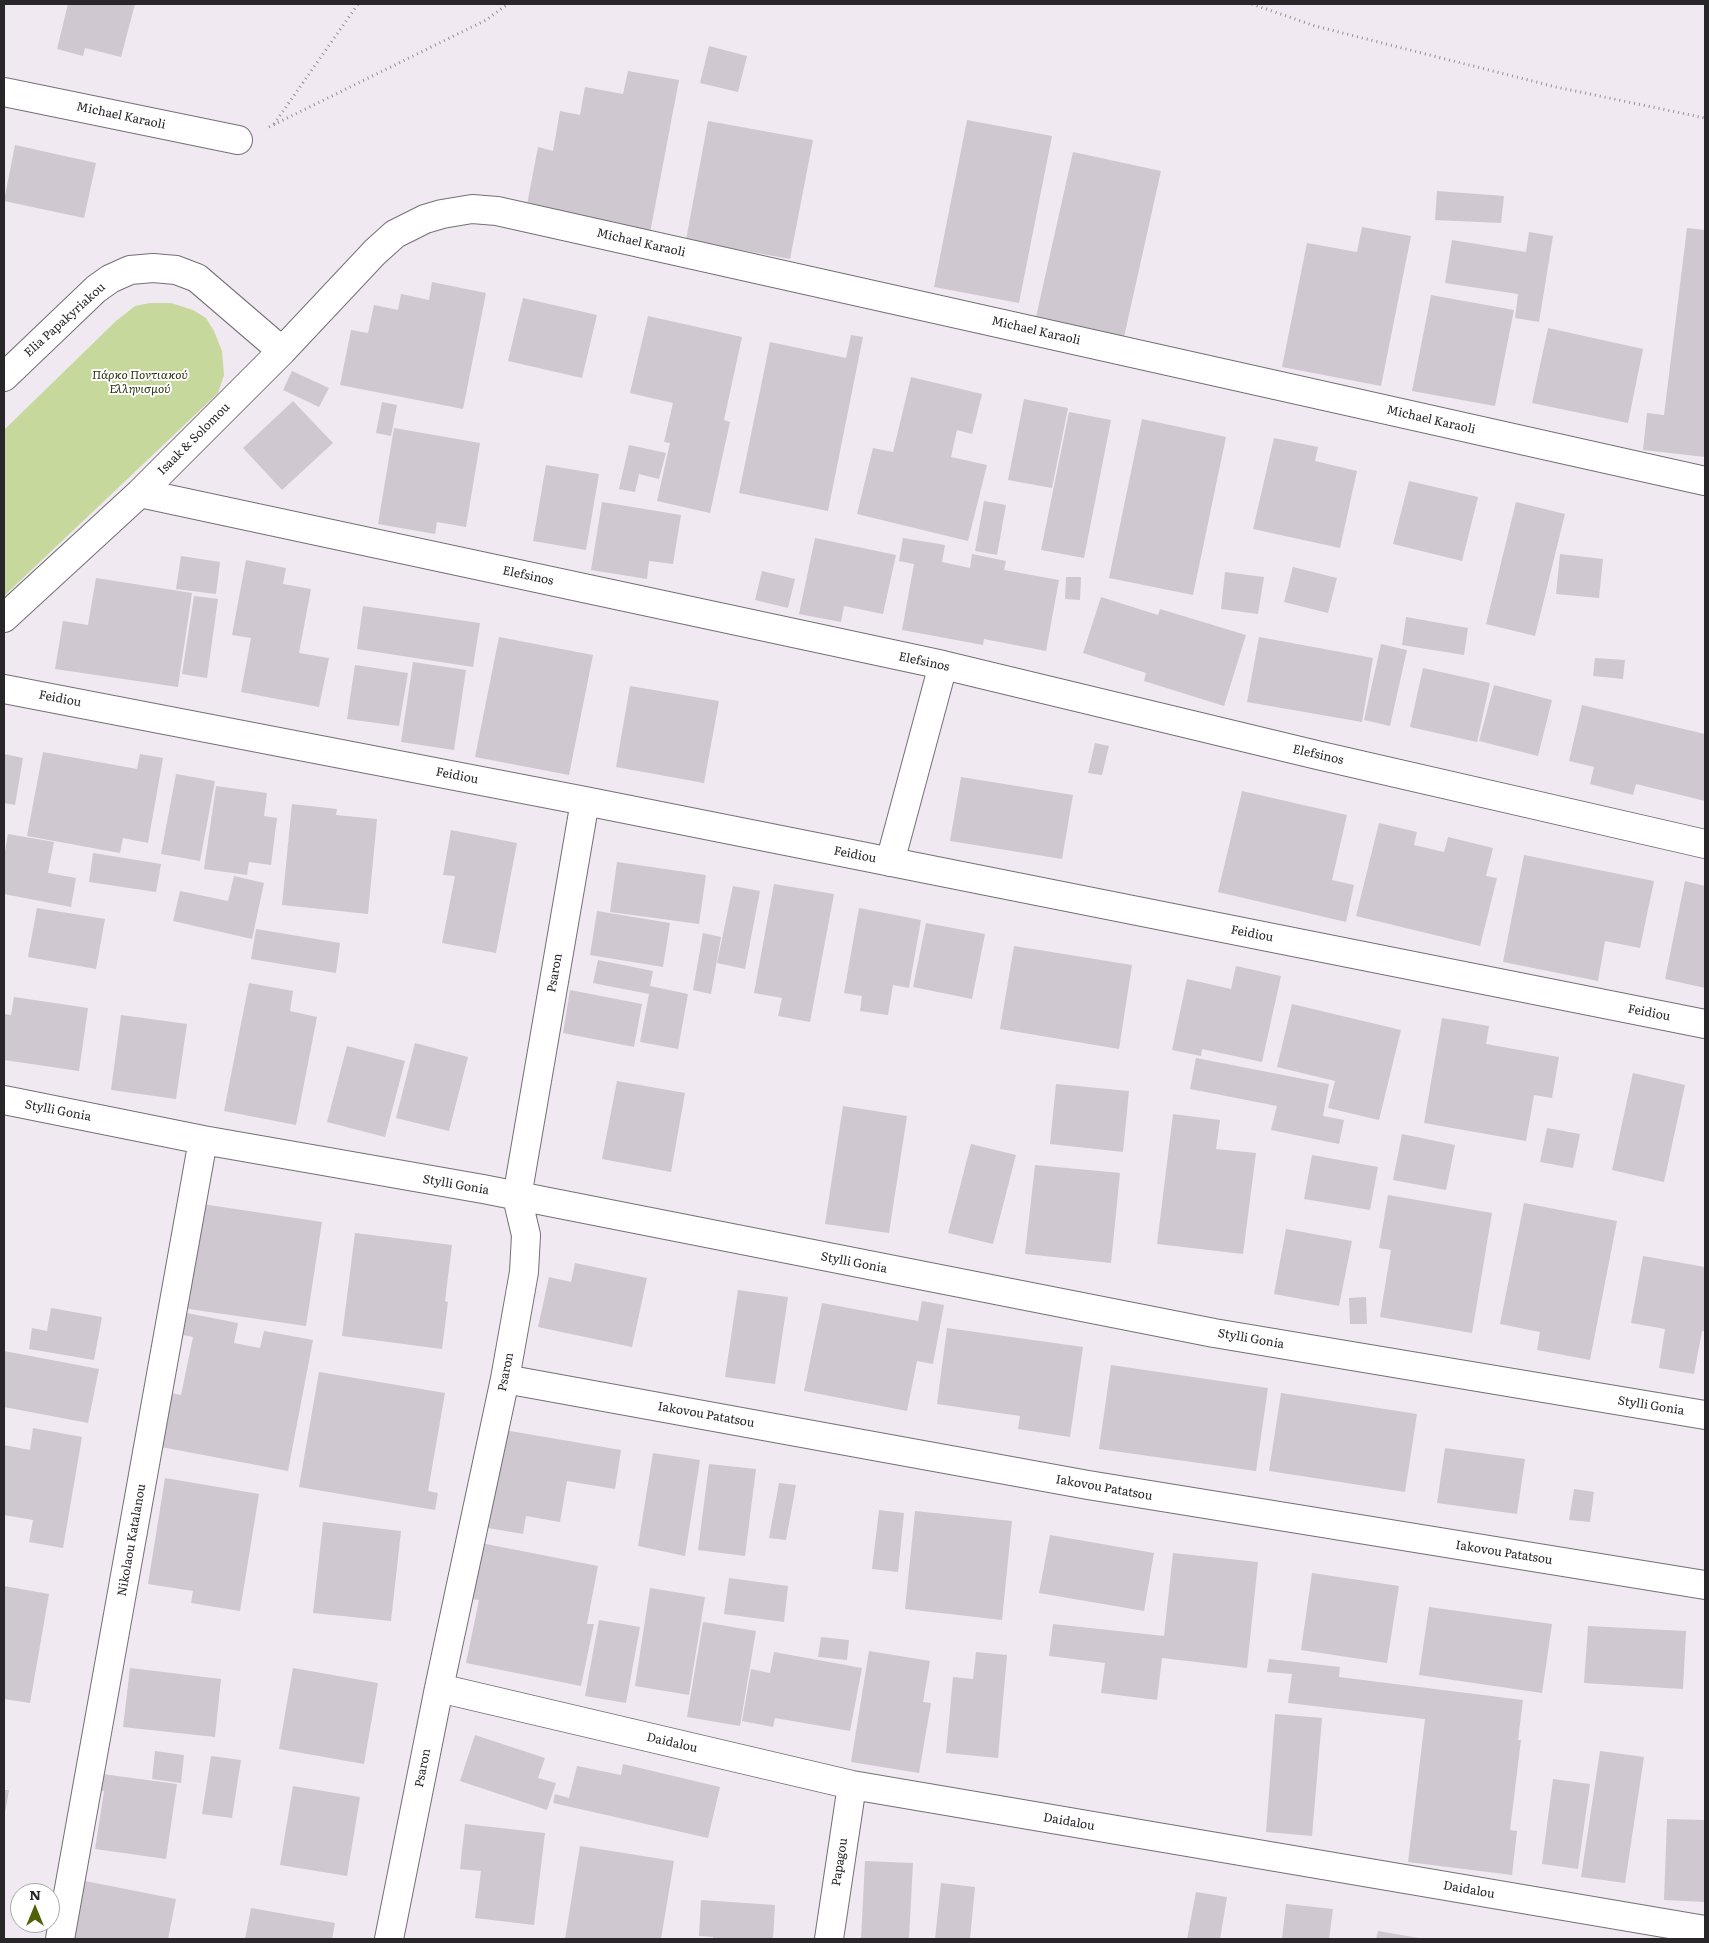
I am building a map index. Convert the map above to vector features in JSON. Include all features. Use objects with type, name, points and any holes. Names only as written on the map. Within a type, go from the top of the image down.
[{"type":"street","name":"Michael Karaoli","points":[[4,92],[238,140]]},
{"type":"street","name":"Michael Karaoli","points":[[375,252],[395,234],[425,219],[472,209],[498,211],[1705,481]]},
{"type":"street","name":"Isaak & Solomou","points":[[4,618],[140,493],[282,351],[375,252]]},
{"type":"street","name":"Elia Papakyriakou","points":[[4,377],[96,289],[110,279],[130,270],[153,268],[176,270],[197,278],[282,351]]},
{"type":"street","name":"Elefsinos","points":[[140,493],[943,665],[1317,755],[1705,844]]},
{"type":"street","points":[[890,862],[943,665]]},
{"type":"street","name":"Feidiou","points":[[4,689],[585,801],[1705,1024]]},
{"type":"street","name":"Psaron","points":[[389,1939],[439,1688],[505,1379],[524,1272],[526,1235],[517,1197],[585,801]]},
{"type":"street","name":"Stylli Gonia","points":[[4,1100],[203,1140],[473,1188],[1214,1333],[1705,1415]]},
{"type":"street","name":"Nikolaou Katalanou","points":[[60,1939],[203,1140]]},
{"type":"street","name":"Iakovou Patatsou","points":[[505,1379],[1088,1485],[1705,1585]]},
{"type":"street","name":"Daidalou","points":[[439,1688],[852,1785],[1705,1930]]},
{"type":"street","name":"Papagou","points":[[829,1939],[852,1785]]},
{"type":"path","points":[[272,126],[358,4]]},
{"type":"path","points":[[238,140],[272,126],[486,20],[508,4]]},
{"type":"path","points":[[1252,4],[1314,26],[1527,80],[1705,118]]},
{"type":"green space","name":"Πάρκο Ποντιακού Ελληνισμού","points":[[150,303],[171,303],[193,310],[206,318],[214,331],[222,351],[224,375],[218,393],[4,596],[4,430],[116,321],[135,306]]},
{"type":"building","points":[[68,4],[135,4],[121,57],[85,48],[83,56],[57,49]]},
{"type":"building","points":[[709,46],[747,56],[738,92],[700,83]]},
{"type":"building","points":[[628,71],[679,80],[650,233],[526,210],[538,147],[553,151],[560,111],[580,115],[585,87],[623,94]]},
{"type":"building","points":[[967,120],[1052,136],[1019,303],[934,287]]},
{"type":"building","points":[[708,121],[813,140],[790,259],[686,240]]},
{"type":"building","points":[[15,145],[96,163],[84,218],[4,201]]},
{"type":"building","points":[[1073,152],[1161,171],[1124,337],[1036,317]]},
{"type":"building","points":[[1437,191],[1504,196],[1501,223],[1435,220]]},
{"type":"building","points":[[1362,227],[1411,236],[1381,386],[1282,367],[1307,243],[1357,252]]},
{"type":"building","points":[[1687,228],[1705,230],[1705,457],[1643,450],[1647,413],[1664,415]]},
{"type":"building","points":[[1529,232],[1553,236],[1539,322],[1515,318],[1518,294],[1445,283],[1452,240],[1526,252]]},
{"type":"building","points":[[432,282],[486,293],[463,409],[340,385],[351,330],[368,333],[374,305],[398,310],[401,294],[429,300]]},
{"type":"building","points":[[1431,295],[1514,310],[1495,406],[1412,391]]},
{"type":"building","points":[[523,298],[597,315],[582,378],[508,361]]},
{"type":"building","points":[[648,316],[742,337],[724,420],[730,422],[710,513],[657,501],[670,443],[664,442],[673,403],[630,393]]},
{"type":"building","points":[[1548,328],[1643,349],[1628,423],[1532,403]]},
{"type":"building","points":[[851,335],[863,337],[828,511],[739,493],[770,342],[846,358]]},
{"type":"building","points":[[292,371],[329,388],[319,407],[283,390]]},
{"type":"building","points":[[911,377],[982,394],[972,434],[957,430],[951,457],[987,465],[968,541],[857,514],[873,448],[893,452]]},
{"type":"building","points":[[1024,399],[1068,408],[1052,488],[1008,480]]},
{"type":"building","points":[[293,401],[333,443],[282,490],[243,448]]},
{"type":"building","points":[[382,402],[397,405],[391,436],[376,433]]},
{"type":"building","points":[[1069,412],[1111,420],[1084,558],[1041,550]]},
{"type":"building","points":[[1142,419],[1226,437],[1193,595],[1109,578]]},
{"type":"building","points":[[394,428],[480,443],[466,527],[437,522],[435,534],[378,524]]},
{"type":"building","points":[[1274,438],[1318,447],[1315,461],[1357,471],[1340,548],[1253,529]]},
{"type":"building","points":[[629,445],[666,453],[659,479],[639,474],[635,492],[619,489]]},
{"type":"building","points":[[546,465],[599,474],[586,550],[533,541]]},
{"type":"building","points":[[1409,481],[1478,497],[1462,561],[1393,544]]},
{"type":"building","points":[[984,501],[1006,505],[997,555],[975,551]]},
{"type":"building","points":[[602,502],[681,515],[673,564],[649,561],[647,579],[591,570]]},
{"type":"building","points":[[1516,502],[1565,514],[1535,636],[1486,624]]},
{"type":"building","points":[[815,538],[896,555],[883,614],[844,606],[841,622],[799,614]]},
{"type":"building","points":[[903,538],[945,545],[942,562],[970,568],[972,554],[1006,561],[1004,570],[1059,580],[1046,651],[984,639],[983,645],[902,630],[914,564],[899,561]]},
{"type":"building","points":[[1560,554],[1603,559],[1599,598],[1556,594]]},
{"type":"building","points":[[181,556],[220,562],[216,594],[176,589]]},
{"type":"building","points":[[246,560],[286,568],[283,584],[311,589],[299,653],[329,658],[319,707],[241,692],[251,638],[232,635]]},
{"type":"building","points":[[1293,567],[1337,578],[1328,613],[1284,602]]},
{"type":"building","points":[[762,571],[795,579],[788,608],[755,600]]},
{"type":"building","points":[[1225,572],[1264,577],[1258,614],[1221,609]]},
{"type":"building","points":[[1066,577],[1081,577],[1080,600],[1065,599]]},
{"type":"building","points":[[96,578],[192,593],[178,687],[55,669],[63,621],[88,625]]},
{"type":"building","points":[[194,596],[218,599],[207,678],[182,674]]},
{"type":"building","points":[[1101,597],[1158,615],[1160,609],[1246,635],[1224,706],[1144,681],[1146,673],[1083,653]]},
{"type":"building","points":[[363,606],[480,623],[473,667],[357,649]]},
{"type":"building","points":[[1406,617],[1468,628],[1464,655],[1402,645]]},
{"type":"building","points":[[499,637],[593,655],[569,775],[475,757]]},
{"type":"building","points":[[1259,637],[1373,658],[1362,722],[1247,702]]},
{"type":"building","points":[[1381,644],[1407,650],[1390,726],[1364,720]]},
{"type":"building","points":[[1595,658],[1625,660],[1623,679],[1593,676]]},
{"type":"building","points":[[413,662],[466,670],[454,750],[401,742]]},
{"type":"building","points":[[355,665],[408,673],[399,726],[347,719]]},
{"type":"building","points":[[1423,668],[1490,683],[1477,742],[1410,727]]},
{"type":"building","points":[[1494,685],[1552,700],[1538,756],[1479,741]]},
{"type":"building","points":[[630,686],[719,701],[704,783],[616,767]]},
{"type":"building","points":[[1582,705],[1705,734],[1705,801],[1636,784],[1633,795],[1590,784],[1594,767],[1569,761]]},
{"type":"building","points":[[1095,743],[1109,746],[1102,775],[1088,773]]},
{"type":"building","points":[[43,752],[137,769],[140,754],[163,758],[148,843],[123,838],[120,853],[27,836]]},
{"type":"building","points":[[4,754],[23,758],[15,805],[4,803]]},
{"type":"building","points":[[176,774],[215,781],[200,861],[161,854]]},
{"type":"building","points":[[961,777],[1073,795],[1062,859],[950,841]]},
{"type":"building","points":[[216,786],[267,793],[264,816],[277,818],[271,865],[249,862],[247,875],[204,869]]},
{"type":"building","points":[[1242,791],[1347,815],[1332,880],[1354,885],[1346,922],[1218,892]]},
{"type":"building","points":[[292,804],[337,809],[336,815],[377,819],[368,914],[282,905]]},
{"type":"building","points":[[1379,823],[1417,832],[1414,845],[1444,852],[1448,837],[1493,848],[1486,876],[1497,878],[1480,946],[1356,916]]},
{"type":"building","points":[[451,830],[517,843],[496,953],[442,943],[455,876],[443,875]]},
{"type":"building","points":[[8,834],[54,842],[48,873],[76,878],[71,907],[4,894],[4,857]]},
{"type":"building","points":[[93,853],[161,864],[156,892],[89,882]]},
{"type":"building","points":[[1524,855],[1654,881],[1640,948],[1605,941],[1598,981],[1503,962]]},
{"type":"building","points":[[617,862],[706,875],[699,924],[610,912]]},
{"type":"building","points":[[234,876],[264,883],[252,939],[173,921],[180,891],[228,901]]},
{"type":"building","points":[[1685,881],[1705,886],[1705,988],[1665,979]]},
{"type":"building","points":[[774,884],[834,894],[810,1022],[778,1016],[782,998],[754,993]]},
{"type":"building","points":[[733,886],[760,891],[745,969],[717,963]]},
{"type":"building","points":[[37,908],[105,919],[96,969],[28,957]]},
{"type":"building","points":[[859,908],[921,920],[909,988],[893,985],[888,1015],[860,1011],[862,996],[844,993]]},
{"type":"building","points":[[597,911],[670,923],[663,967],[590,955]]},
{"type":"building","points":[[926,923],[985,934],[972,999],[913,987]]},
{"type":"building","points":[[256,929],[340,943],[336,973],[251,959]]},
{"type":"building","points":[[703,933],[721,937],[711,994],[693,990]]},
{"type":"building","points":[[1014,946],[1132,965],[1119,1049],[1000,1029]]},
{"type":"building","points":[[598,960],[653,971],[650,986],[688,994],[678,1049],[640,1042],[649,994],[593,983]]},
{"type":"building","points":[[1236,966],[1281,976],[1262,1062],[1202,1049],[1201,1056],[1172,1050],[1187,979],[1231,989]]},
{"type":"building","points":[[249,983],[293,991],[290,1011],[317,1017],[296,1125],[224,1111]]},
{"type":"building","points":[[570,990],[642,1004],[634,1047],[563,1033]]},
{"type":"building","points":[[14,997],[88,1008],[79,1071],[4,1060],[4,1014],[11,1015]]},
{"type":"building","points":[[1292,1004],[1401,1030],[1379,1120],[1328,1108],[1335,1081],[1277,1067]]},
{"type":"building","points":[[121,1015],[187,1024],[176,1099],[111,1090]]},
{"type":"building","points":[[1442,1018],[1489,1026],[1486,1044],[1559,1057],[1552,1098],[1534,1095],[1526,1141],[1424,1123]]},
{"type":"building","points":[[415,1043],[468,1057],[449,1131],[396,1118]]},
{"type":"building","points":[[347,1046],[405,1061],[385,1137],[327,1122]]},
{"type":"building","points":[[1196,1058],[1329,1084],[1323,1116],[1344,1120],[1339,1144],[1271,1130],[1277,1106],[1190,1089]]},
{"type":"building","points":[[1633,1073],[1685,1085],[1664,1182],[1612,1170]]},
{"type":"building","points":[[617,1081],[685,1093],[671,1172],[602,1159]]},
{"type":"building","points":[[1056,1084],[1129,1091],[1123,1152],[1050,1144]]},
{"type":"building","points":[[843,1106],[907,1116],[889,1233],[825,1224]]},
{"type":"building","points":[[1173,1114],[1220,1120],[1216,1149],[1256,1153],[1243,1254],[1157,1244]]},
{"type":"building","points":[[1547,1128],[1580,1134],[1573,1168],[1540,1162]]},
{"type":"building","points":[[1402,1134],[1455,1145],[1446,1190],[1393,1180]]},
{"type":"building","points":[[971,1144],[1016,1155],[993,1244],[948,1233]]},
{"type":"building","points":[[1312,1155],[1378,1167],[1370,1210],[1304,1199]]},
{"type":"building","points":[[1035,1165],[1120,1173],[1111,1263],[1025,1254]]},
{"type":"building","points":[[1388,1195],[1492,1213],[1472,1333],[1380,1317],[1391,1250],[1379,1248]]},
{"type":"building","points":[[1524,1203],[1617,1221],[1590,1360],[1537,1350],[1540,1332],[1500,1324]]},
{"type":"building","points":[[202,1204],[322,1222],[306,1326],[182,1308]]},
{"type":"building","points":[[1286,1229],[1352,1241],[1339,1306],[1274,1294]]},
{"type":"building","points":[[355,1233],[452,1245],[445,1301],[448,1302],[442,1349],[342,1336]]},
{"type":"building","points":[[1643,1256],[1705,1267],[1705,1331],[1702,1331],[1694,1374],[1659,1368],[1665,1329],[1631,1323]]},
{"type":"building","points":[[575,1263],[647,1278],[632,1347],[538,1327],[549,1277],[571,1282]]},
{"type":"building","points":[[738,1290],[788,1297],[775,1384],[725,1377]]},
{"type":"building","points":[[1366,1297],[1367,1324],[1350,1324],[1349,1298]]},
{"type":"building","points":[[922,1301],[944,1305],[933,1364],[917,1361],[907,1411],[804,1391],[822,1303],[918,1321]]},
{"type":"building","points":[[51,1308],[102,1317],[94,1360],[29,1349],[32,1328],[47,1331]]},
{"type":"building","points":[[182,1312],[238,1323],[234,1343],[260,1348],[264,1331],[313,1340],[288,1471],[161,1447],[171,1393],[181,1395],[193,1337],[178,1334]]},
{"type":"building","points":[[947,1328],[1083,1347],[1070,1437],[1018,1429],[1020,1416],[937,1404]]},
{"type":"building","points":[[4,1351],[99,1369],[88,1423],[4,1407]]},
{"type":"building","points":[[1111,1365],[1268,1388],[1256,1471],[1099,1449]]},
{"type":"building","points":[[319,1372],[445,1393],[428,1491],[438,1493],[435,1510],[299,1487]]},
{"type":"building","points":[[1281,1393],[1417,1414],[1405,1492],[1269,1471]]},
{"type":"building","points":[[33,1428],[82,1437],[63,1548],[29,1542],[33,1520],[4,1515],[4,1445],[30,1450]]},
{"type":"building","points":[[504,1430],[621,1450],[615,1489],[567,1481],[560,1522],[526,1516],[523,1534],[488,1528]]},
{"type":"building","points":[[1445,1448],[1525,1459],[1517,1514],[1437,1503]]},
{"type":"building","points":[[653,1453],[700,1460],[685,1556],[638,1546]]},
{"type":"building","points":[[709,1464],[756,1469],[745,1556],[698,1550]]},
{"type":"building","points":[[165,1478],[259,1494],[240,1611],[191,1603],[193,1591],[148,1584]]},
{"type":"building","points":[[779,1483],[796,1485],[786,1540],[769,1538]]},
{"type":"building","points":[[1574,1489],[1594,1492],[1590,1522],[1569,1520]]},
{"type":"building","points":[[879,1510],[904,1513],[898,1572],[872,1569]]},
{"type":"building","points":[[915,1511],[1012,1521],[1002,1620],[905,1609]]},
{"type":"building","points":[[323,1522],[401,1531],[391,1621],[313,1613]]},
{"type":"building","points":[[1050,1535],[1154,1553],[1144,1611],[1039,1593]]},
{"type":"building","points":[[481,1543],[598,1566],[587,1624],[594,1624],[581,1686],[466,1663],[479,1600],[470,1599]]},
{"type":"building","points":[[1173,1553],[1258,1562],[1247,1668],[1162,1658],[1157,1700],[1101,1693],[1105,1663],[1049,1656],[1053,1624],[1164,1636]]},
{"type":"building","points":[[1312,1573],[1399,1586],[1387,1663],[1301,1650]]},
{"type":"building","points":[[729,1578],[788,1586],[784,1622],[724,1614]]},
{"type":"building","points":[[4,1586],[49,1594],[30,1703],[4,1699]]},
{"type":"building","points":[[650,1588],[705,1597],[689,1695],[635,1686]]},
{"type":"building","points":[[1429,1607],[1552,1624],[1542,1693],[1419,1675]]},
{"type":"building","points":[[599,1620],[640,1627],[626,1703],[585,1696]]},
{"type":"building","points":[[703,1622],[756,1631],[740,1726],[687,1717]]},
{"type":"building","points":[[1588,1626],[1686,1631],[1683,1689],[1584,1683]]},
{"type":"building","points":[[821,1637],[849,1640],[847,1660],[818,1657]]},
{"type":"building","points":[[869,1651],[930,1661],[923,1702],[931,1703],[919,1773],[851,1762]]},
{"type":"building","points":[[774,1652],[862,1668],[850,1731],[775,1718],[773,1727],[742,1721],[751,1669],[770,1673]]},
{"type":"building","points":[[976,1652],[1007,1655],[998,1758],[946,1753],[953,1677],[973,1679]]},
{"type":"building","points":[[1269,1659],[1340,1667],[1339,1677],[1523,1700],[1518,1740],[1521,1740],[1510,1830],[1517,1831],[1512,1875],[1408,1862],[1425,1719],[1288,1703],[1292,1674],[1267,1672]]},
{"type":"building","points":[[130,1668],[221,1679],[215,1737],[123,1727]]},
{"type":"building","points":[[293,1668],[378,1683],[364,1764],[279,1749]]},
{"type":"building","points":[[1275,1714],[1322,1718],[1312,1836],[1266,1832]]},
{"type":"building","points":[[475,1735],[545,1758],[538,1778],[556,1783],[547,1810],[460,1781]]},
{"type":"building","points":[[155,1751],[184,1755],[181,1783],[152,1779]]},
{"type":"building","points":[[1600,1751],[1644,1757],[1625,1883],[1581,1877]]},
{"type":"building","points":[[211,1756],[241,1760],[232,1818],[202,1814]]},
{"type":"building","points":[[623,1764],[720,1787],[708,1838],[553,1803],[555,1794],[569,1798],[577,1766],[621,1775]]},
{"type":"building","points":[[95,1773],[177,1784],[166,1859],[95,1849],[104,1791],[92,1790]]},
{"type":"building","points":[[1553,1779],[1590,1784],[1578,1869],[1542,1864]]},
{"type":"building","points":[[293,1786],[360,1797],[347,1876],[280,1865]]},
{"type":"building","points":[[4,1790],[9,1790],[5,1813],[4,1813]]},
{"type":"building","points":[[1667,1819],[1705,1820],[1705,1902],[1664,1900]]},
{"type":"building","points":[[465,1824],[545,1833],[534,1925],[475,1918],[481,1871],[460,1869]]},
{"type":"building","points":[[580,1846],[674,1861],[661,1939],[565,1939]]},
{"type":"building","points":[[865,1861],[913,1863],[909,1939],[861,1939]]},
{"type":"building","points":[[85,1881],[176,1899],[168,1939],[74,1939]]},
{"type":"building","points":[[941,1883],[975,1887],[970,1939],[935,1939]]},
{"type":"building","points":[[1196,1892],[1227,1897],[1220,1939],[1187,1939]]},
{"type":"building","points":[[701,1900],[775,1905],[773,1939],[713,1939],[713,1937],[699,1936]]},
{"type":"building","points":[[1286,1904],[1333,1909],[1329,1939],[1282,1939]]},
{"type":"building","points":[[251,1908],[335,1923],[332,1939],[245,1939]]},
{"type":"building","points":[[1378,1931],[1419,1938],[1419,1939],[1376,1939]]}]
